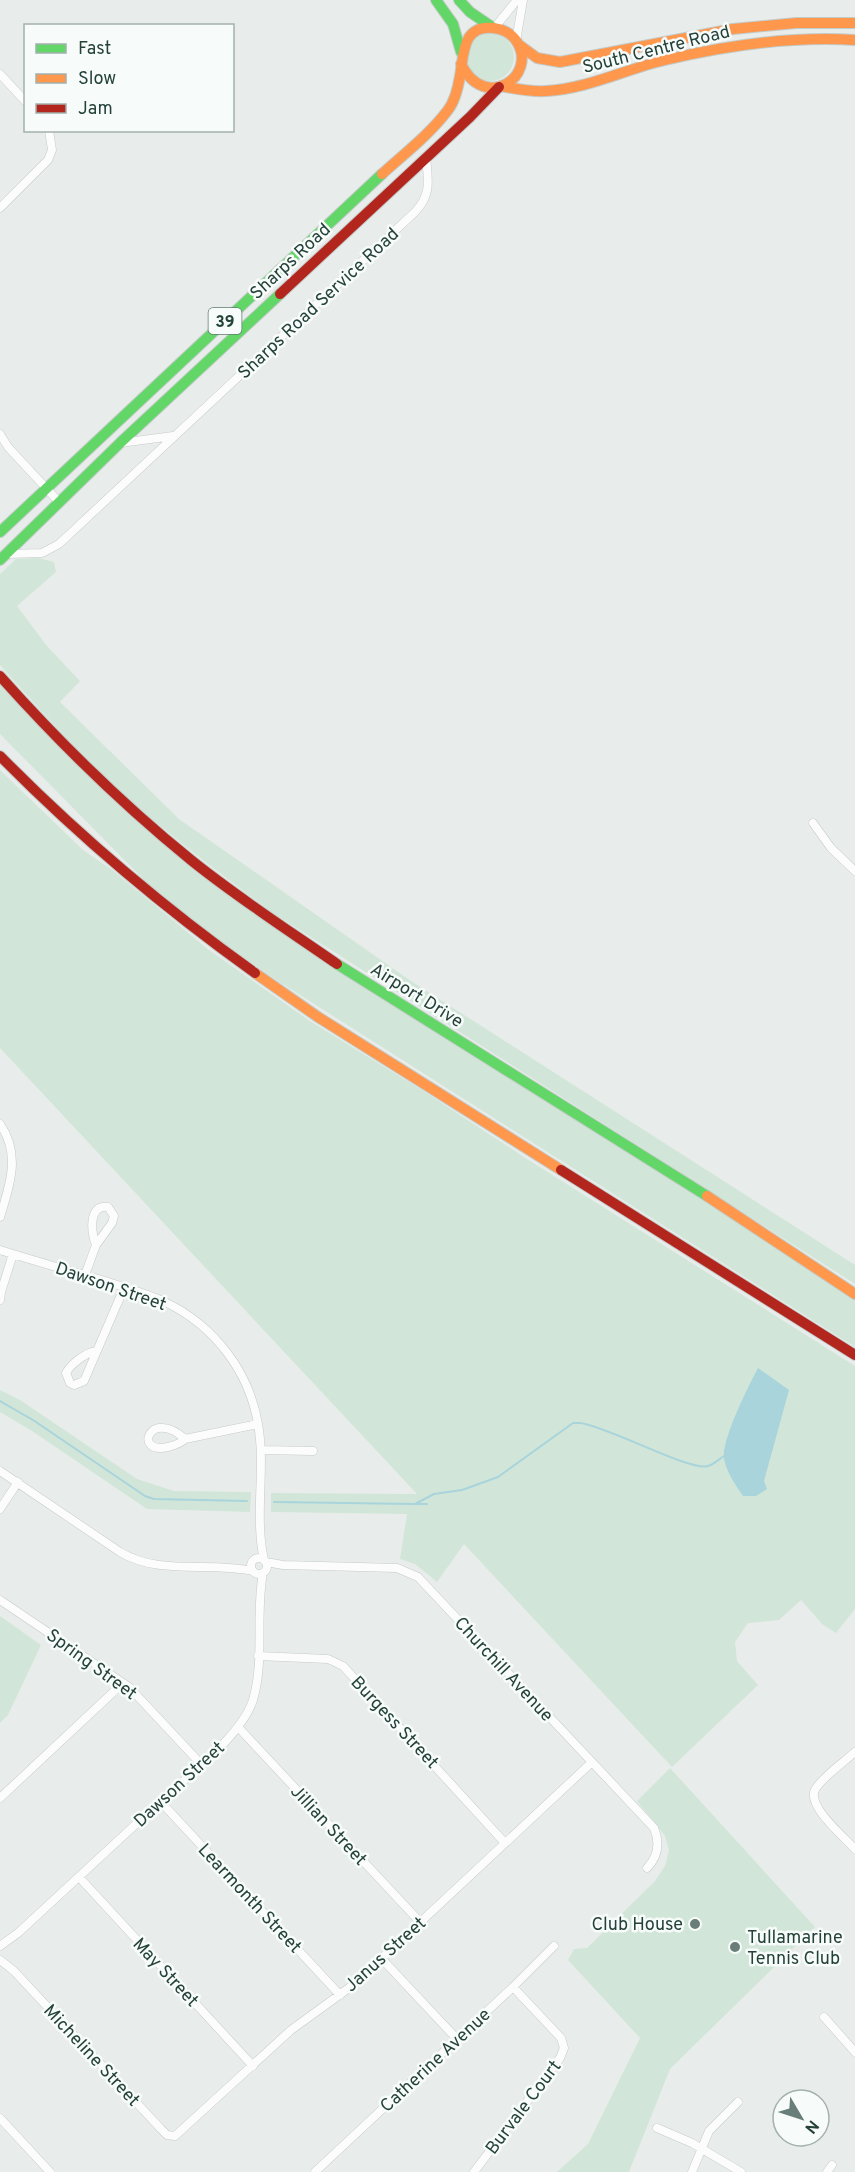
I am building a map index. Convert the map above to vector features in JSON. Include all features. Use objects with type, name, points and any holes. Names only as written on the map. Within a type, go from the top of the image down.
[{"type":"main road","name":"39","points":[[436,0],[452,21],[461,52],[461,64]]},
{"type":"main road","points":[[459,0],[470,12],[507,32],[517,43]]},
{"type":"main road","points":[[815,23],[855,16]]},
{"type":"main road","name":"South Centre Road","points":[[517,43],[537,58],[560,62],[708,33],[758,26],[855,23]]},
{"type":"main road","points":[[461,52],[466,40],[472,34],[479,29],[494,27]]},
{"type":"main road","name":"South Centre Road","points":[[500,87],[551,91],[654,62],[710,50],[770,41],[855,40]]},
{"type":"main road","name":"39","points":[[500,87],[510,81],[519,69],[521,59],[517,43]]},
{"type":"main road","points":[[461,64],[466,75],[475,84],[486,88],[500,87]]},
{"type":"main road","name":"Sharps Road","points":[[0,532],[434,126],[453,100],[461,64]]},
{"type":"main road","name":"Sharps Road","points":[[4,557],[120,443],[500,87]]},
{"type":"main road","name":"Airport Drive","points":[[0,676],[89,770],[191,860],[289,933],[707,1196],[855,1294]]},
{"type":"main road","points":[[0,756],[47,804],[119,869],[193,929],[263,980],[318,1017],[855,1355]]},
{"type":"street","points":[[494,27],[517,0]]},
{"type":"street","points":[[517,43],[523,0]]},
{"type":"street","points":[[0,74],[24,100]]},
{"type":"street","points":[[0,208],[48,160],[52,150],[50,132]]},
{"type":"street","name":"Sharps Road Service Road","points":[[4,557],[42,553],[59,544],[423,204],[428,190],[426,157]]},
{"type":"street","points":[[0,434],[59,502]]},
{"type":"street","points":[[120,443],[177,435]]},
{"type":"street","points":[[0,440],[9,447]]},
{"type":"street","points":[[813,823],[831,848],[855,871]]},
{"type":"street","points":[[0,1124],[9,1142],[13,1167],[0,1217]]},
{"type":"street","points":[[86,1275],[96,1245],[114,1216],[108,1207],[97,1208],[93,1215],[93,1238],[96,1245]]},
{"type":"street","name":"Dawson Street","points":[[0,1250],[86,1275],[163,1301],[198,1322],[218,1341],[244,1380],[254,1405],[261,1450],[257,1680],[249,1711],[238,1727],[201,1764],[18,1933],[1,1953]]},
{"type":"street","points":[[0,1300],[0,1292],[13,1254]]},
{"type":"street","points":[[96,1352],[88,1352],[69,1368],[66,1373],[70,1383],[79,1384],[84,1381],[124,1288]]},
{"type":"street","points":[[185,1439],[258,1424]]},
{"type":"street","points":[[261,1450],[313,1451]]},
{"type":"street","name":"Churchill Avenue","points":[[0,1471],[138,1562],[156,1565],[234,1567],[283,1565],[397,1568],[413,1574],[654,1828],[658,1838],[657,1847],[654,1858],[647,1868]]},
{"type":"street","points":[[0,1509],[18,1482]]},
{"type":"street","name":"Spring Street","points":[[0,1600],[123,1683],[201,1764]]},
{"type":"street","name":"Burgess Street","points":[[258,1656],[328,1659],[343,1666],[506,1843]]},
{"type":"street","points":[[0,1798],[123,1683]]},
{"type":"street","name":"Jillian Street","points":[[238,1727],[420,1922]]},
{"type":"street","points":[[855,1752],[816,1788],[813,1796],[814,1803],[819,1810],[855,1849]]},
{"type":"street","name":"Janus Street","points":[[172,2137],[179,2134],[291,2030],[340,1995],[591,1762]]},
{"type":"street","name":"Learmonth Street","points":[[160,1801],[340,1995]]},
{"type":"street","name":"May Street","points":[[79,1877],[253,2066]]},
{"type":"street","name":"Catherine Avenue","points":[[315,2172],[554,1946]]},
{"type":"street","name":"Micheline Street","points":[[1,1953],[14,1971],[161,2129],[172,2137]]},
{"type":"street","points":[[381,1958],[457,2039]]},
{"type":"street","name":"Burvale Court","points":[[474,2172],[560,2058],[564,2048],[561,2038],[513,1987]]},
{"type":"street","points":[[824,2017],[855,2052]]},
{"type":"street","points":[[692,2172],[709,2131],[738,2102]]},
{"type":"street","points":[[0,2118],[50,2172]]},
{"type":"street","points":[[657,2128],[701,2149],[741,2172]]},
{"type":"street","points":[[827,2172],[832,2165]]},
{"type":"green space","points":[[490,33],[507,40],[514,57],[507,74],[490,81],[473,74],[466,57],[473,40]]},
{"type":"green space","points":[[38,558],[54,562],[56,572],[17,606],[47,646],[80,681],[60,702],[179,819],[411,981],[855,1265],[855,1284],[273,913],[138,807],[104,776],[0,665],[0,574],[16,559]]},
{"type":"green space","points":[[0,682],[184,859],[855,1296],[855,1347],[278,981],[158,894],[0,734]]},
{"type":"green space","points":[[0,770],[83,850],[111,869],[209,950],[310,1021],[855,1366],[855,1609],[836,1633],[822,1624],[801,1600],[779,1620],[748,1623],[735,1642],[737,1661],[758,1685],[672,1767],[464,1544],[437,1582],[415,1564],[400,1559],[407,1514],[271,1512],[271,1493],[417,1494],[0,1048]]},
{"type":"green space","points":[[0,1390],[20,1400],[137,1479],[174,1491],[251,1492],[250,1512],[147,1509],[0,1412]]},
{"type":"green space","points":[[0,1616],[41,1645],[8,1715],[0,1723]]},
{"type":"green space","points":[[670,1768],[815,1927],[670,2069],[629,2172],[557,2172],[588,2144],[640,2038],[568,1960],[574,1949],[587,1948],[655,1881],[665,1866],[669,1850],[665,1836],[637,1801]]},
{"type":"water","points":[[758,1368],[789,1390],[764,1481],[767,1489],[756,1496],[743,1496],[727,1469],[724,1450],[737,1413]]},
{"type":"waterway","points":[[0,1401],[33,1420],[145,1496],[154,1499],[247,1501]]},
{"type":"waterway","points":[[274,1502],[415,1504],[434,1494],[462,1490],[498,1477],[573,1423],[593,1426],[667,1456],[699,1466],[708,1466],[724,1456]]},
{"type":"waterway","points":[[415,1504],[427,1504]]},
{"type":"traffic: fast","points":[[436,0],[453,24],[461,52]]},
{"type":"traffic: fast","points":[[459,0],[470,12],[492,27]]},
{"type":"traffic: fast","points":[[0,532],[382,174]]},
{"type":"traffic: fast","points":[[0,560],[120,443],[280,294]]},
{"type":"traffic: fast","points":[[337,964],[707,1196]]},
{"type":"traffic: slow","points":[[518,44],[537,58],[560,62],[733,29],[796,23],[855,23]]},
{"type":"traffic: slow","points":[[382,174],[425,136],[450,106],[457,90],[460,76],[461,67],[462,59],[464,50],[470,36],[484,28],[504,31],[515,39],[522,55],[515,77],[495,88],[483,86],[471,79],[461,64]]},
{"type":"traffic: slow","points":[[501,86],[546,91],[576,87],[650,64],[712,50],[807,39],[855,40]]},
{"type":"traffic: slow","points":[[255,973],[318,1017],[561,1170]]},
{"type":"traffic: slow","points":[[707,1196],[855,1294]]},
{"type":"traffic: jam","points":[[280,294],[470,117],[499,87]]},
{"type":"traffic: jam","points":[[0,676],[92,772],[165,839],[227,888],[337,964]]},
{"type":"traffic: jam","points":[[0,756],[91,843],[188,923],[255,973]]},
{"type":"traffic: jam","points":[[561,1170],[855,1355]]},
{"type":"place","name":"Club House","points":[[695,1924]]},
{"type":"place","name":"Tullamarine Tennis Club","points":[[735,1947]]}]
